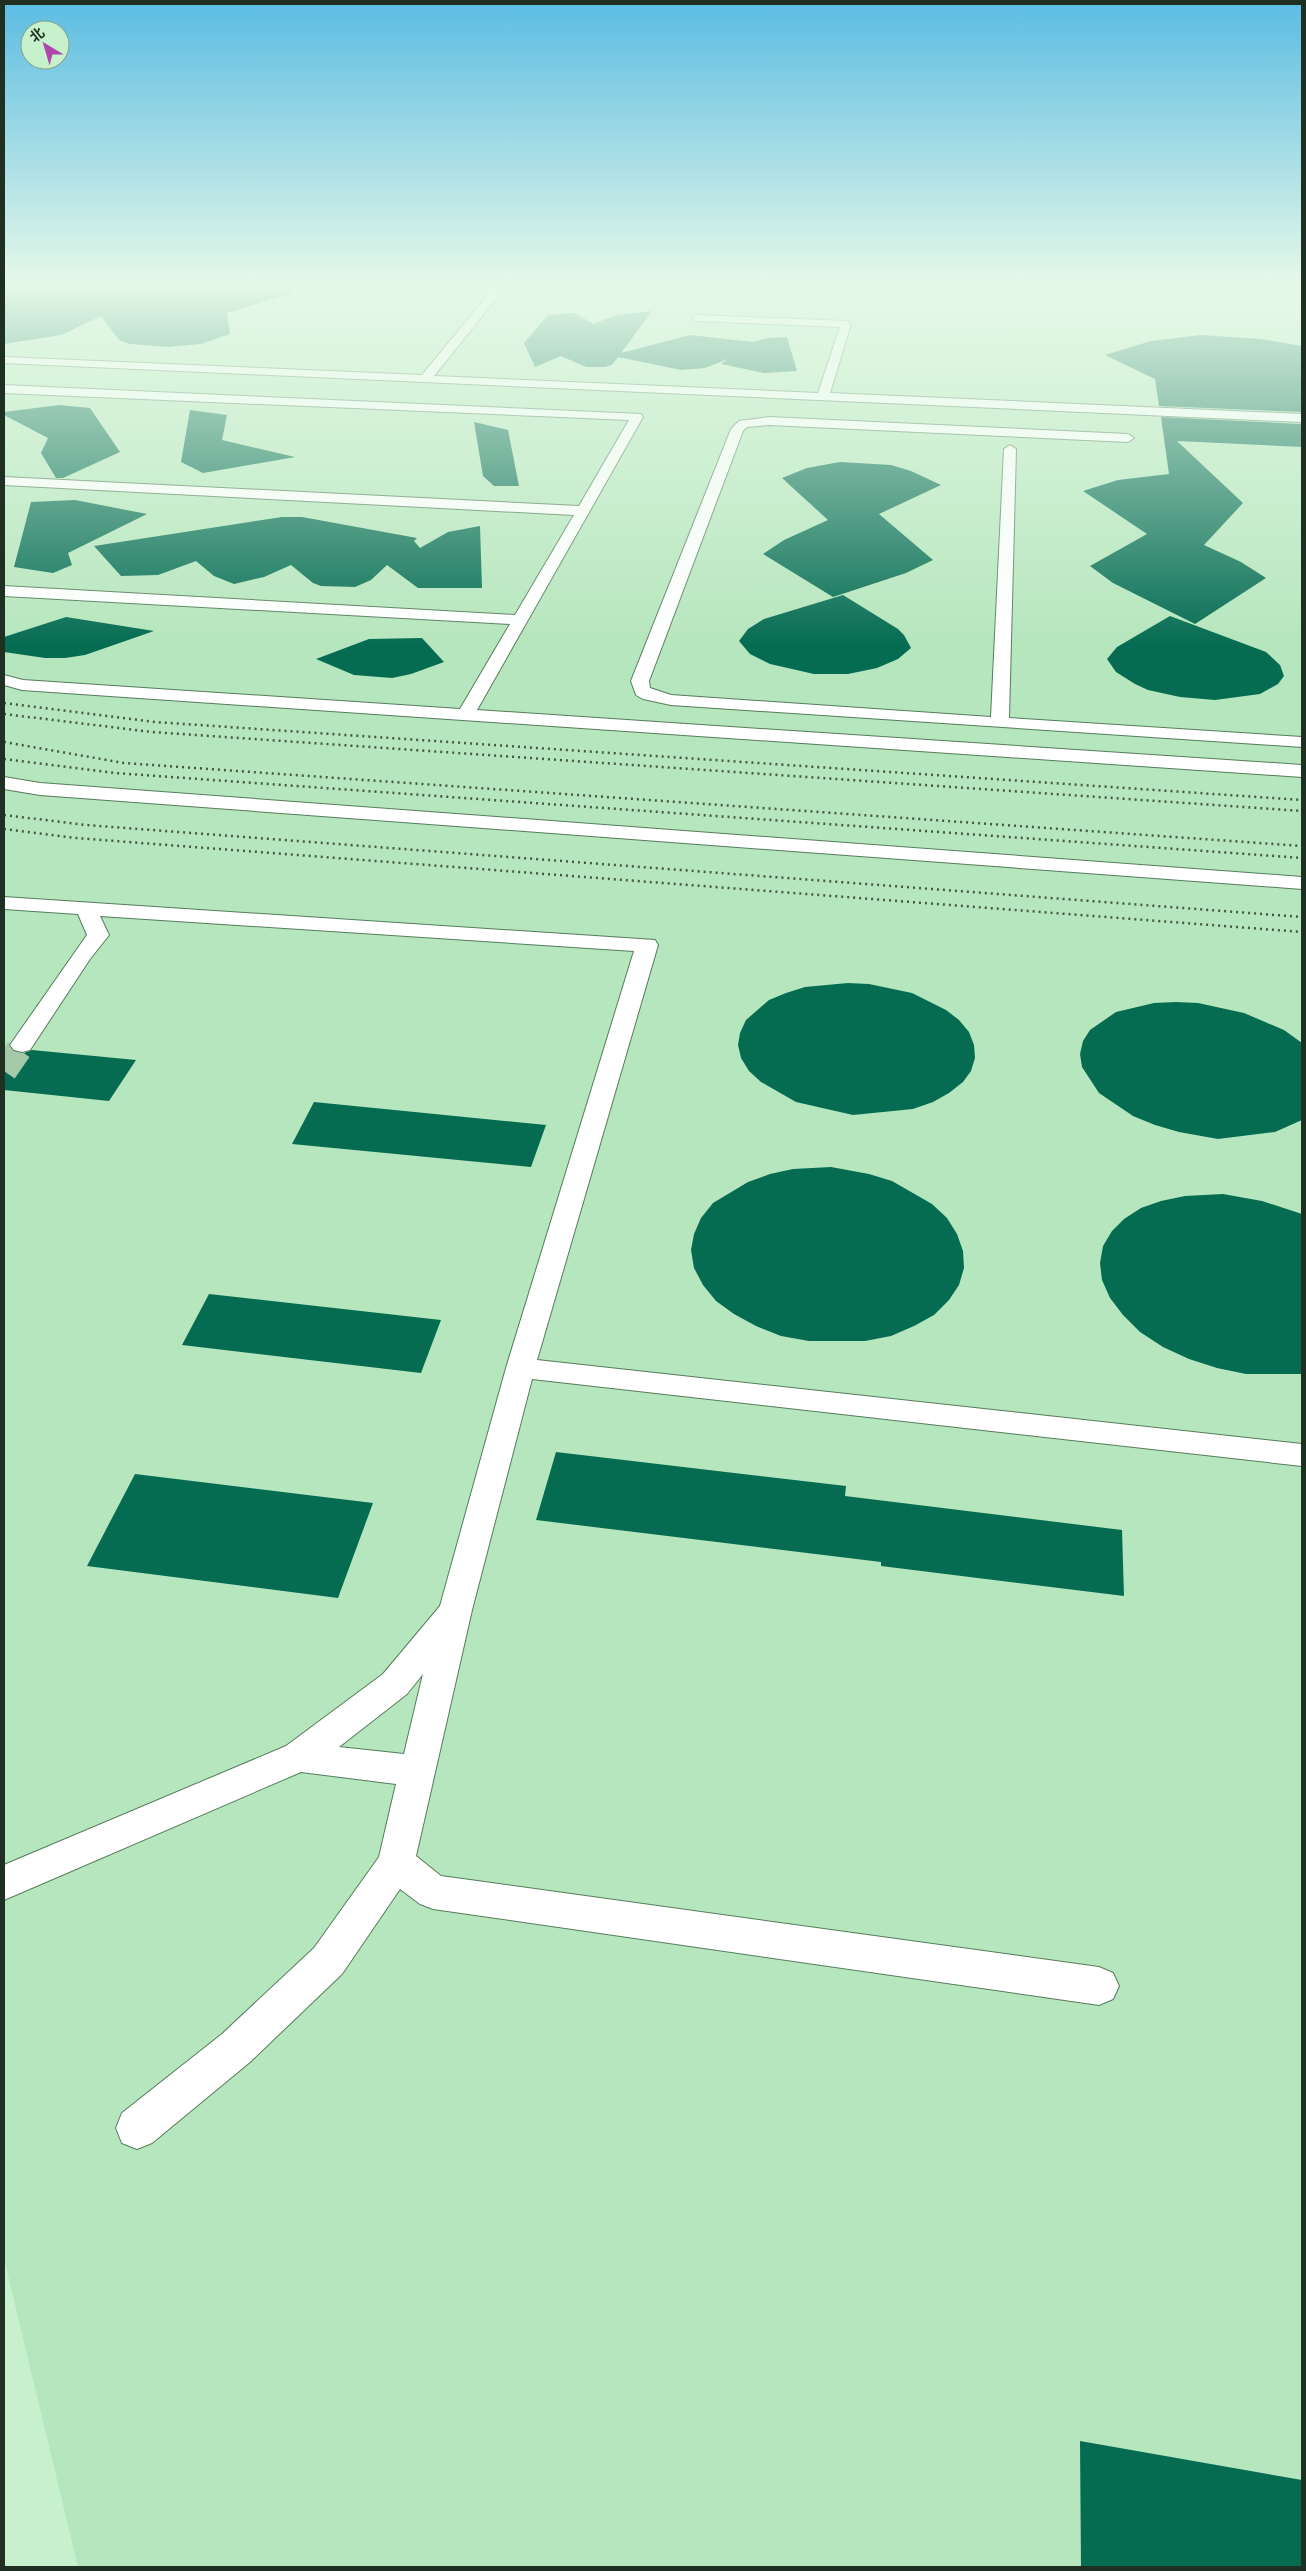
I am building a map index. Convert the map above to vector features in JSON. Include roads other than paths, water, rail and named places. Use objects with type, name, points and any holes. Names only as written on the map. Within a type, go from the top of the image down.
[{"type":"street","points":[[366,405],[638,417],[466,716]]},
{"type":"street","points":[[1019,405],[1302,418]]},
{"type":"street","points":[[1128,438],[769,421],[744,424],[737,429],[640,680],[642,691],[649,695],[671,700],[1302,742]]},
{"type":"street","points":[[1000,723],[1010,449]]},
{"type":"street","points":[[4,481],[584,510]]},
{"type":"street","points":[[4,590],[521,620]]},
{"type":"street","points":[[4,680],[22,685],[1302,771]]},
{"type":"street","points":[[4,782],[50,790],[1302,883]]},
{"type":"street","points":[[4,903],[647,946],[520,1368],[455,1610],[396,1864],[328,1961],[236,2048],[137,2128]]},
{"type":"street","points":[[22,1045],[81,956],[98,935],[86,909]]},
{"type":"street","points":[[520,1368],[1302,1455]]},
{"type":"street","points":[[4,1883],[299,1757],[395,1684],[455,1610]]},
{"type":"street","points":[[299,1757],[417,1771]]},
{"type":"street","points":[[396,1864],[433,1892],[1099,1986]]},
{"type":"tunnel","points":[[4,1071],[22,1045]]},
{"type":"railway","points":[[4,703],[155,722],[1302,800]]},
{"type":"railway","points":[[4,714],[152,732],[1302,811]]},
{"type":"railway","points":[[4,742],[124,763],[1302,846]]},
{"type":"railway","points":[[4,759],[115,773],[1302,858]]},
{"type":"railway","points":[[4,815],[86,825],[1302,917]]},
{"type":"railway","points":[[4,829],[76,838],[1302,932]]}]
